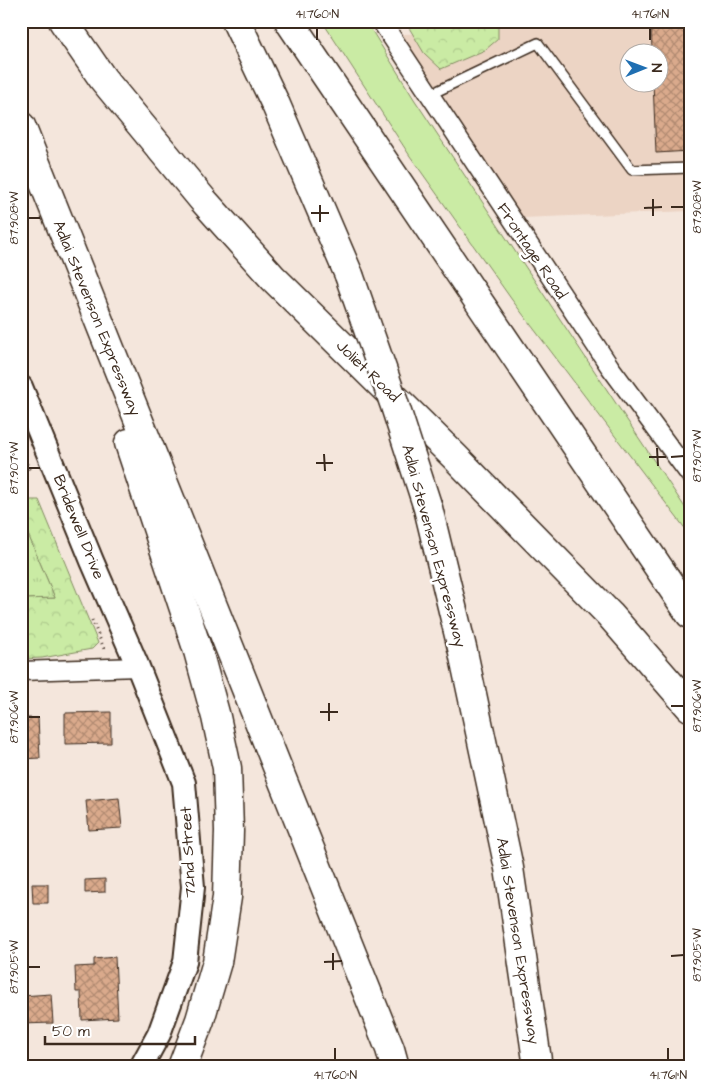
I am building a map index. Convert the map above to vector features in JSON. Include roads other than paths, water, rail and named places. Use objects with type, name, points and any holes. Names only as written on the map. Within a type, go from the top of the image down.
[{"type":"highway","name":"Joliet Road","points":[[63,21],[109,86],[203,200],[273,278],[455,457],[610,615],[690,707]]},
{"type":"highway","name":"Adlai Stevenson Expressway","points":[[236,21],[276,105],[349,276],[394,403],[428,508],[463,652],[509,868],[538,1067]]},
{"type":"highway","points":[[289,21],[690,614]]},
{"type":"highway","name":"Adlai Stevenson Expressway","points":[[21,126],[390,1049],[395,1067]]},
{"type":"highway","points":[[92,306],[110,386],[198,651],[216,717],[226,768],[229,831],[227,897],[217,962],[200,1020],[182,1067]]},
{"type":"street","name":"Frontage Road","points":[[381,21],[610,367],[690,475]]},
{"type":"street","name":"Bridewell Drive","points":[[21,387],[92,561],[138,667]]},
{"type":"street","points":[[21,671],[138,667]]},
{"type":"street","name":"72nd Street","points":[[138,667],[184,783],[193,887],[185,962],[158,1034],[141,1067]]},
{"type":"lane","points":[[429,95],[538,43],[632,170],[690,168]]}]
